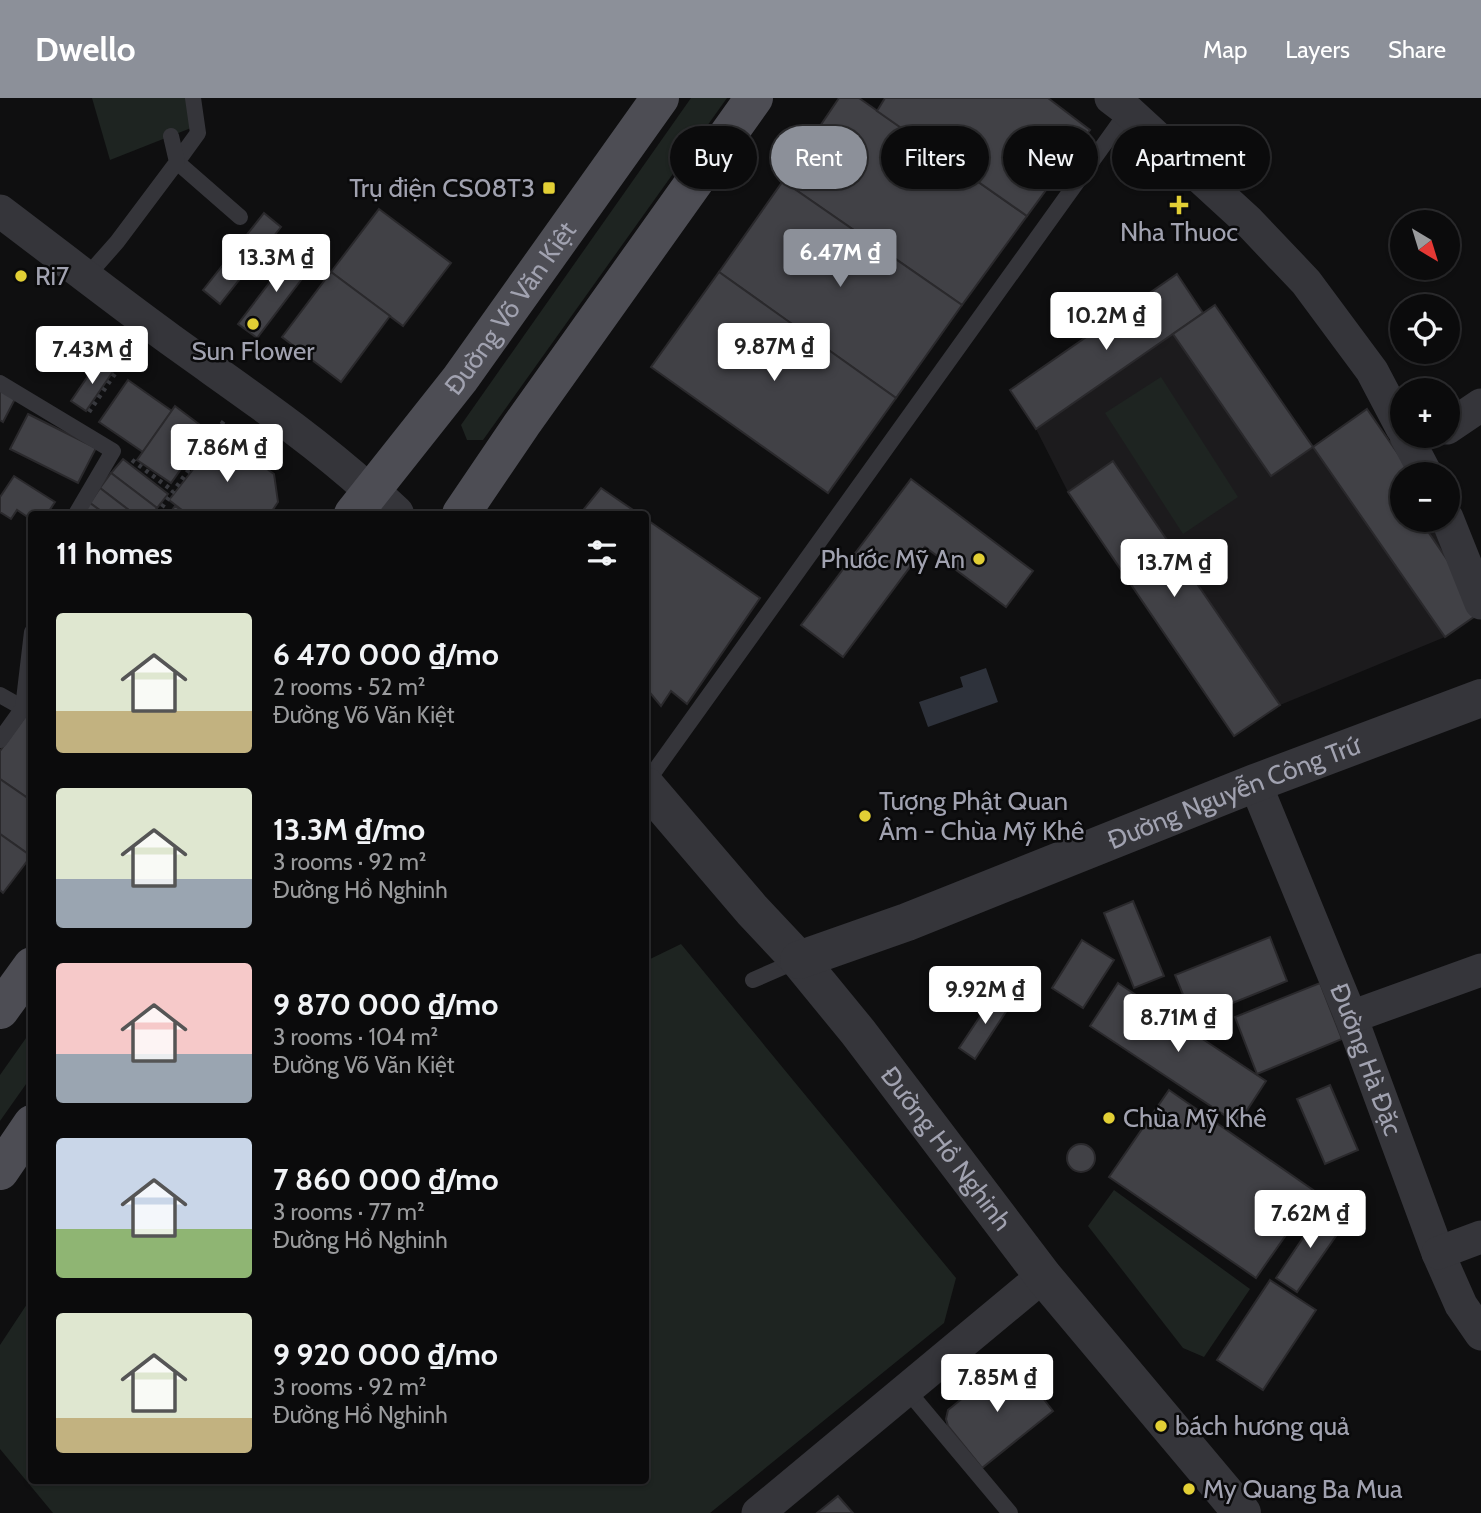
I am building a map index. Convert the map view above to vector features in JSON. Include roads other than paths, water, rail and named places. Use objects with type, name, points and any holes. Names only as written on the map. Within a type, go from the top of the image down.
[{"type":"main road","name":"Đường Võ Văn Kiệt","points":[[373,507],[460,379],[660,98]]},
{"type":"main road","points":[[463,511],[754,98]]},
{"type":"main road","points":[[0,1010],[28,972]]},
{"type":"main road","points":[[0,1171],[28,1130]]},
{"type":"street","points":[[1126,102],[1249,222],[1306,282],[1372,371],[1390,401]]},
{"type":"street","points":[[0,211],[332,457],[373,507]]},
{"type":"street","points":[[1460,419],[1481,405]]},
{"type":"street","points":[[1453,532],[1481,603]]},
{"type":"street","name":"Đường Nguyễn Công Trứ","points":[[799,960],[907,922],[1255,783],[1481,698]]},
{"type":"street","name":"Đường Hà Đặc","points":[[1255,783],[1350,1017],[1438,1253],[1461,1305],[1481,1334]]},
{"type":"street","name":"Đường Hồ Nghinh","points":[[649,788],[859,1032],[1043,1276],[1242,1513]]},
{"type":"street","points":[[1350,1017],[1481,970]]},
{"type":"street","points":[[1438,1253],[1481,1237]]},
{"type":"street","points":[[758,1513],[1043,1276]]},
{"type":"lane","points":[[87,276],[117,242],[198,132],[192,98]]},
{"type":"lane","points":[[649,780],[1126,102]]},
{"type":"lane","points":[[171,136],[177,162],[240,217]]},
{"type":"lane","points":[[0,383],[113,451],[78,511]]},
{"type":"lane","points":[[0,740],[23,708],[28,679]]},
{"type":"lane","points":[[0,695],[23,708]]},
{"type":"lane","name":"Đường Nguyễn Công Trứ","points":[[753,980],[799,960]]},
{"type":"lane","points":[[907,1390],[1010,1513]]},
{"type":"place","name":"Trụ điện CS08T3","points":[[549,188]]},
{"type":"place","name":"Nha Thuoc","points":[[1179,205]]},
{"type":"place","name":"Ri7","points":[[21,276]]},
{"type":"place","name":"Sun Flower","points":[[253,324]]},
{"type":"place","name":"Phước Mỹ An","points":[[979,559]]},
{"type":"place","name":"Tượng Phật Quan Âm - Chùa Mỹ Khê","points":[[865,816]]},
{"type":"place","name":"Chùa Mỹ Khê","points":[[1109,1118]]},
{"type":"place","name":"bách hương quả","points":[[1161,1426]]},
{"type":"place","name":"My Quang Ba Mua","points":[[1189,1489]]}]
